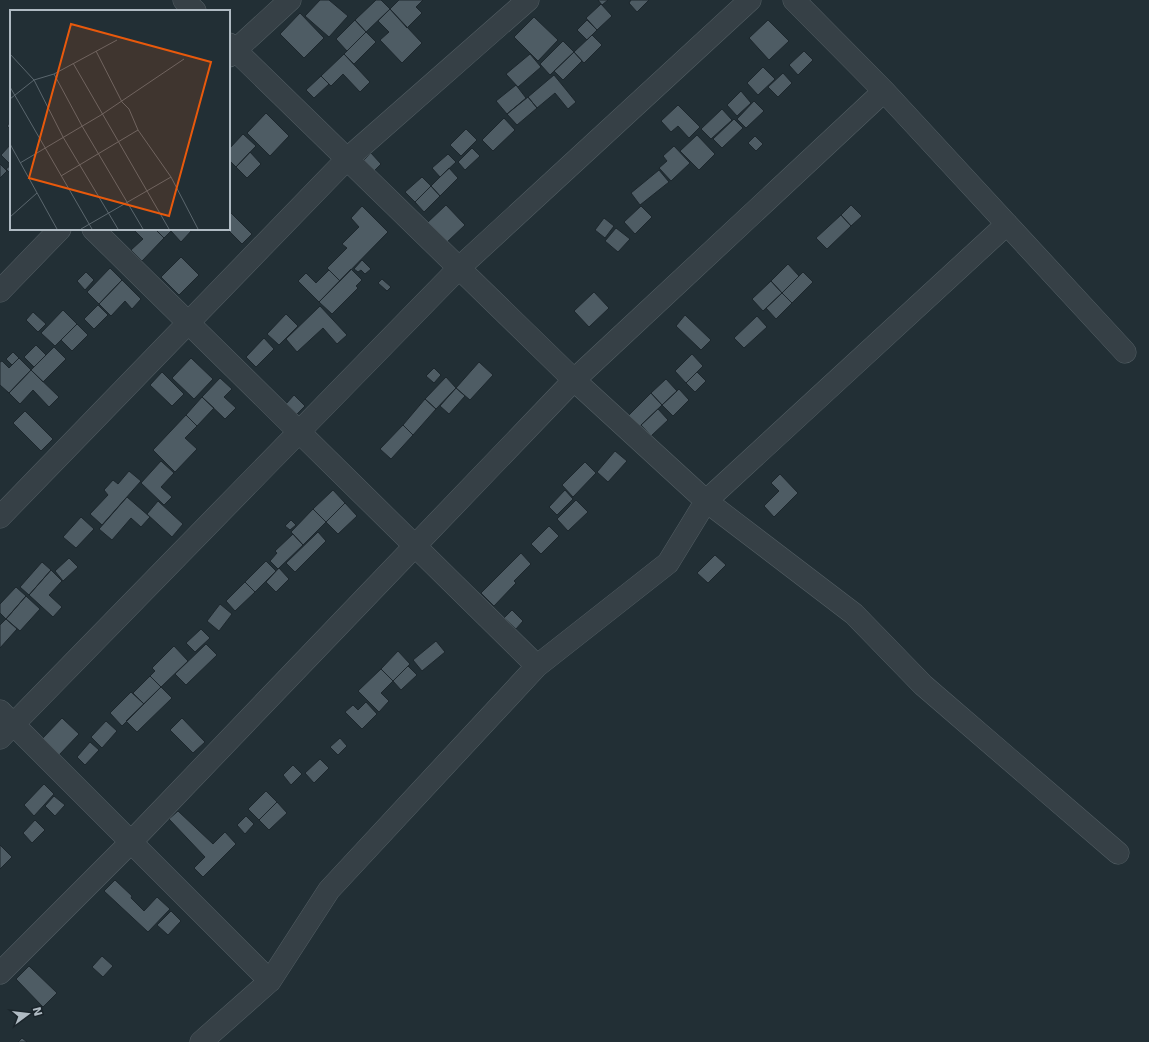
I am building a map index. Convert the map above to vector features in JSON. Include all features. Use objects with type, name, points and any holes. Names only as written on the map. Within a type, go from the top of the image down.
[{"type":"street","points":[[184,0],[195,10]]},
{"type":"street","points":[[290,0],[231,50],[347,159],[574,380],[706,501],[854,614],[923,685],[1118,852]]},
{"type":"street","points":[[0,517],[347,159],[528,0]]},
{"type":"street","points":[[270,981],[130,842],[4,724],[299,432],[459,268],[750,0]]},
{"type":"street","points":[[794,0],[884,91],[1125,352]]},
{"type":"street","points":[[0,973],[130,842],[574,380],[884,91]]},
{"type":"street","points":[[201,1042],[270,981],[328,890],[537,666],[668,564],[706,501],[1007,224]]},
{"type":"street","points":[[0,291],[59,230]]},
{"type":"street","points":[[94,230],[414,547],[537,666]]},
{"type":"building","points":[[320,0],[329,0],[348,16],[329,37],[305,16]]},
{"type":"building","points":[[376,0],[381,0],[390,9],[366,32],[355,20]]},
{"type":"building","points":[[399,0],[423,0],[416,7],[422,13],[407,28],[390,9]]},
{"type":"building","points":[[598,0],[608,0],[602,5]]},
{"type":"building","points":[[631,0],[649,0],[637,12],[629,3]]},
{"type":"building","points":[[601,4],[612,16],[597,30],[586,18]]},
{"type":"building","points":[[390,9],[422,43],[402,63],[380,40],[389,32],[378,21]]},
{"type":"building","points":[[300,13],[324,38],[304,58],[280,34]]},
{"type":"building","points":[[534,17],[558,40],[538,61],[514,37]]},
{"type":"building","points":[[355,20],[366,32],[347,51],[336,39]]},
{"type":"building","points":[[587,20],[597,30],[587,40],[577,30]]},
{"type":"building","points":[[768,20],[789,41],[769,60],[749,38]]},
{"type":"building","points":[[366,32],[376,42],[354,64],[344,54]]},
{"type":"building","points":[[592,35],[602,45],[584,63],[574,52]]},
{"type":"building","points":[[563,41],[574,52],[550,75],[540,64]]},
{"type":"building","points":[[804,51],[813,60],[798,75],[789,65]]},
{"type":"building","points":[[574,52],[582,61],[563,80],[554,71]]},
{"type":"building","points":[[344,54],[370,82],[360,92],[343,74],[331,86],[321,76]]},
{"type":"building","points":[[530,54],[541,67],[518,87],[506,74]]},
{"type":"building","points":[[763,67],[775,79],[758,95],[747,83]]},
{"type":"building","points":[[783,73],[792,83],[778,97],[768,87]]},
{"type":"building","points":[[554,75],[576,102],[568,109],[555,93],[537,108],[528,97]]},
{"type":"building","points":[[321,76],[329,84],[314,98],[306,90]]},
{"type":"building","points":[[516,85],[526,98],[507,114],[496,101]]},
{"type":"building","points":[[741,91],[751,103],[737,116],[727,105]]},
{"type":"building","points":[[528,97],[537,108],[517,125],[507,114]]},
{"type":"building","points":[[754,101],[764,111],[746,128],[737,119]]},
{"type":"building","points":[[678,105],[700,127],[689,138],[678,126],[671,132],[661,121]]},
{"type":"building","points":[[722,109],[732,120],[711,139],[701,129]]},
{"type":"building","points":[[266,113],[289,136],[270,156],[247,133]]},
{"type":"building","points":[[504,118],[515,130],[493,151],[482,140]]},
{"type":"building","points":[[734,119],[743,128],[722,148],[713,139]]},
{"type":"building","points":[[10,122],[10,129],[7,126]]},
{"type":"building","points":[[466,129],[477,140],[461,156],[450,145]]},
{"type":"building","points":[[243,134],[256,146],[236,167],[230,161],[230,148]]},
{"type":"building","points":[[697,135],[715,154],[699,170],[680,151]]},
{"type":"building","points":[[755,136],[763,144],[756,151],[748,143]]},
{"type":"building","points":[[10,145],[10,164],[1,155]]},
{"type":"building","points":[[674,146],[690,163],[671,181],[659,168],[667,161],[663,156]]},
{"type":"building","points":[[472,148],[480,156],[465,170],[458,162]]},
{"type":"building","points":[[250,152],[261,164],[247,178],[236,167]]},
{"type":"building","points":[[371,153],[381,164],[373,172],[363,161]]},
{"type":"building","points":[[448,154],[456,162],[440,177],[432,168]]},
{"type":"building","points":[[0,164],[7,171],[0,178]]},
{"type":"building","points":[[10,166],[10,173],[6,169]]},
{"type":"building","points":[[449,168],[458,178],[440,196],[431,186]]},
{"type":"building","points":[[659,170],[669,182],[640,205],[631,193]]},
{"type":"building","points":[[422,177],[431,186],[415,202],[405,192]]},
{"type":"building","points":[[431,186],[440,196],[424,212],[415,202]]},
{"type":"building","points":[[446,205],[465,225],[446,243],[427,223]]},
{"type":"building","points":[[851,205],[862,216],[851,226],[841,215]]},
{"type":"building","points":[[362,206],[388,232],[340,281],[327,268],[347,248],[342,244],[359,227],[351,218]]},
{"type":"building","points":[[641,206],[652,217],[635,234],[624,222]]},
{"type":"building","points":[[230,212],[252,234],[242,244],[228,230],[230,230]]},
{"type":"building","points":[[841,215],[851,226],[827,249],[816,238]]},
{"type":"building","points":[[604,218],[614,226],[605,238],[595,230]]},
{"type":"building","points":[[616,228],[630,239],[618,252],[605,241]]},
{"type":"building","points":[[134,230],[156,230],[164,238],[142,261],[131,250],[143,239]]},
{"type":"building","points":[[156,230],[172,230],[164,238]]},
{"type":"building","points":[[172,230],[192,230],[181,242],[171,231]]},
{"type":"building","points":[[181,257],[199,275],[179,295],[161,277]]},
{"type":"building","points":[[362,260],[371,269],[365,274],[361,270],[358,272],[354,269]]},
{"type":"building","points":[[788,264],[799,276],[782,293],[771,281]]},
{"type":"building","points":[[110,268],[122,280],[99,304],[87,292]]},
{"type":"building","points":[[351,269],[362,280],[356,286],[358,288],[332,314],[319,302]]},
{"type":"building","points":[[329,270],[340,281],[319,302],[298,281],[306,273],[316,283]]},
{"type":"building","points":[[86,272],[94,280],[85,290],[77,281]]},
{"type":"building","points":[[803,272],[813,282],[792,303],[782,293]]},
{"type":"building","points":[[382,279],[391,287],[387,291],[378,283]]},
{"type":"building","points":[[122,280],[141,299],[132,309],[125,301],[111,316],[99,304]]},
{"type":"building","points":[[771,281],[782,293],[763,311],[752,299]]},
{"type":"building","points":[[594,292],[609,308],[589,327],[574,311]]},
{"type":"building","points":[[782,293],[792,303],[776,319],[766,308]]},
{"type":"building","points":[[98,305],[108,315],[94,329],[84,319]]},
{"type":"building","points":[[320,306],[347,335],[337,344],[323,328],[297,352],[286,339]]},
{"type":"building","points":[[63,310],[77,324],[55,346],[41,333]]},
{"type":"building","points":[[33,312],[46,324],[38,332],[26,320]]},
{"type":"building","points":[[286,314],[298,326],[279,345],[267,334]]},
{"type":"building","points":[[685,315],[711,340],[701,350],[676,326]]},
{"type":"building","points":[[757,316],[767,327],[744,348],[734,338]]},
{"type":"building","points":[[77,324],[88,335],[72,351],[61,340]]},
{"type":"building","points":[[264,338],[274,349],[256,367],[246,357]]},
{"type":"building","points":[[36,345],[46,355],[34,367],[24,357]]},
{"type":"building","points":[[54,347],[66,359],[43,382],[31,370]]},
{"type":"building","points":[[13,352],[19,358],[12,365],[6,359]]},
{"type":"building","points":[[692,354],[703,366],[686,383],[675,371]]},
{"type":"building","points":[[19,358],[31,370],[9,393],[0,385],[0,362],[2,361],[9,368]]},
{"type":"building","points":[[191,358],[213,379],[194,399],[172,378]]},
{"type":"building","points":[[479,362],[493,375],[470,400],[456,388]]},
{"type":"building","points":[[434,368],[441,375],[434,383],[426,376]]},
{"type":"building","points":[[31,370],[59,397],[49,407],[33,390],[20,404],[9,393]]},
{"type":"building","points":[[162,372],[184,394],[172,406],[150,385]]},
{"type":"building","points":[[697,372],[706,381],[695,392],[686,383]]},
{"type":"building","points":[[446,377],[456,388],[436,409],[425,399]]},
{"type":"building","points":[[220,378],[232,389],[224,397],[236,408],[225,419],[202,397]]},
{"type":"building","points":[[666,379],[677,391],[662,405],[651,393]]},
{"type":"building","points":[[456,388],[465,396],[449,414],[440,406]]},
{"type":"building","points":[[679,389],[689,400],[673,416],[662,405]]},
{"type":"building","points":[[651,393],[662,405],[639,427],[628,416]]},
{"type":"building","points":[[294,395],[305,406],[297,414],[286,404]]},
{"type":"building","points":[[202,397],[214,408],[197,426],[186,415]]},
{"type":"building","points":[[425,399],[436,409],[413,435],[403,425]]},
{"type":"building","points":[[658,409],[668,420],[651,436],[641,425]]},
{"type":"building","points":[[25,411],[53,439],[41,451],[13,423]]},
{"type":"building","points":[[186,415],[197,426],[185,438],[197,449],[175,472],[153,450]]},
{"type":"building","points":[[403,425],[413,435],[391,459],[380,449]]},
{"type":"building","points":[[615,451],[627,461],[608,482],[597,472]]},
{"type":"building","points":[[161,461],[174,473],[161,487],[172,497],[164,505],[141,483]]},
{"type":"building","points":[[585,462],[596,473],[573,497],[562,485]]},
{"type":"building","points":[[129,471],[141,481],[102,525],[90,514],[108,495],[104,490],[113,480],[118,484]]},
{"type":"building","points":[[780,474],[798,493],[774,517],[764,506],[779,491],[771,483]]},
{"type":"building","points":[[333,490],[345,503],[326,522],[313,509]]},
{"type":"building","points":[[565,490],[573,499],[557,515],[549,507]]},
{"type":"building","points":[[127,497],[150,517],[141,527],[131,518],[112,540],[99,529]]},
{"type":"building","points":[[576,500],[588,512],[568,531],[557,519]]},
{"type":"building","points":[[158,501],[183,524],[172,537],[147,514]]},
{"type":"building","points":[[345,503],[357,516],[338,534],[326,522]]},
{"type":"building","points":[[313,509],[326,522],[303,545],[291,532]]},
{"type":"building","points":[[81,517],[94,529],[76,548],[63,537]]},
{"type":"building","points":[[291,520],[296,525],[290,530],[285,526]]},
{"type":"building","points":[[549,526],[559,536],[541,554],[531,544]]},
{"type":"building","points":[[318,532],[326,541],[295,572],[286,563]]},
{"type":"building","points":[[293,534],[303,545],[278,569],[270,561],[277,553],[275,551]]},
{"type":"building","points":[[521,553],[531,564],[514,581],[516,583],[494,606],[481,593]]},
{"type":"building","points":[[715,555],[726,565],[708,583],[697,573]]},
{"type":"building","points":[[69,558],[78,567],[63,581],[55,571]]},
{"type":"building","points":[[266,561],[276,571],[255,592],[245,582]]},
{"type":"building","points":[[42,562],[51,570],[29,595],[20,587]]},
{"type":"building","points":[[279,568],[289,579],[276,592],[266,582]]},
{"type":"building","points":[[51,570],[62,581],[49,595],[62,607],[53,617],[29,595]]},
{"type":"building","points":[[245,582],[255,592],[235,611],[226,601]]},
{"type":"building","points":[[16,587],[26,596],[6,619],[0,613],[0,604]]},
{"type":"building","points":[[26,596],[40,609],[20,631],[6,619]]},
{"type":"building","points":[[220,604],[232,614],[219,631],[207,621]]},
{"type":"building","points":[[512,610],[523,621],[516,629],[504,618]]},
{"type":"building","points":[[6,619],[17,629],[0,648],[0,625]]},
{"type":"building","points":[[201,629],[210,638],[195,652],[186,643]]},
{"type":"building","points":[[436,641],[445,652],[422,671],[413,660]]},
{"type":"building","points":[[206,644],[217,655],[186,685],[175,674]]},
{"type":"building","points":[[174,646],[188,661],[161,687],[150,676],[155,671],[152,668]]},
{"type":"building","points":[[398,651],[410,664],[393,681],[381,669]]},
{"type":"building","points":[[408,666],[417,675],[401,690],[393,681]]},
{"type":"building","points":[[381,669],[393,681],[381,693],[389,701],[379,712],[358,691]]},
{"type":"building","points":[[150,676],[161,687],[144,704],[133,693]]},
{"type":"building","points":[[161,687],[172,698],[137,732],[126,721]]},
{"type":"building","points":[[131,692],[144,704],[122,726],[110,713]]},
{"type":"building","points":[[366,702],[377,714],[362,729],[345,712],[353,705],[358,710]]},
{"type":"building","points":[[62,718],[79,734],[59,755],[42,739]]},
{"type":"building","points":[[182,718],[205,742],[193,753],[170,730]]},
{"type":"building","points":[[106,721],[117,731],[102,748],[91,737]]},
{"type":"building","points":[[340,738],[347,746],[338,755],[330,747]]},
{"type":"building","points":[[90,742],[99,750],[85,765],[77,757]]},
{"type":"building","points":[[320,759],[329,768],[314,783],[305,773]]},
{"type":"building","points":[[293,765],[302,774],[291,785],[283,775]]},
{"type":"building","points":[[44,784],[54,794],[34,816],[24,805]]},
{"type":"building","points":[[266,791],[277,802],[259,820],[248,809]]},
{"type":"building","points":[[54,796],[65,805],[55,816],[45,806]]},
{"type":"building","points":[[277,802],[287,813],[269,830],[259,820]]},
{"type":"building","points":[[178,811],[213,844],[225,832],[236,844],[203,877],[194,868],[205,857],[169,819]]},
{"type":"building","points":[[246,816],[254,824],[245,834],[237,825]]},
{"type":"building","points":[[35,820],[45,830],[32,843],[23,833]]},
{"type":"building","points":[[0,845],[12,857],[0,869]]},
{"type":"building","points":[[115,880],[132,896],[131,898],[144,911],[157,897],[170,909],[148,932],[104,891]]},
{"type":"building","points":[[171,911],[181,921],[168,935],[157,925]]},
{"type":"building","points":[[102,956],[113,966],[103,977],[92,967]]},
{"type":"building","points":[[29,966],[57,993],[43,1007],[16,979]]},
{"type":"building","points":[[22,1038],[27,1042],[18,1042]]}]
